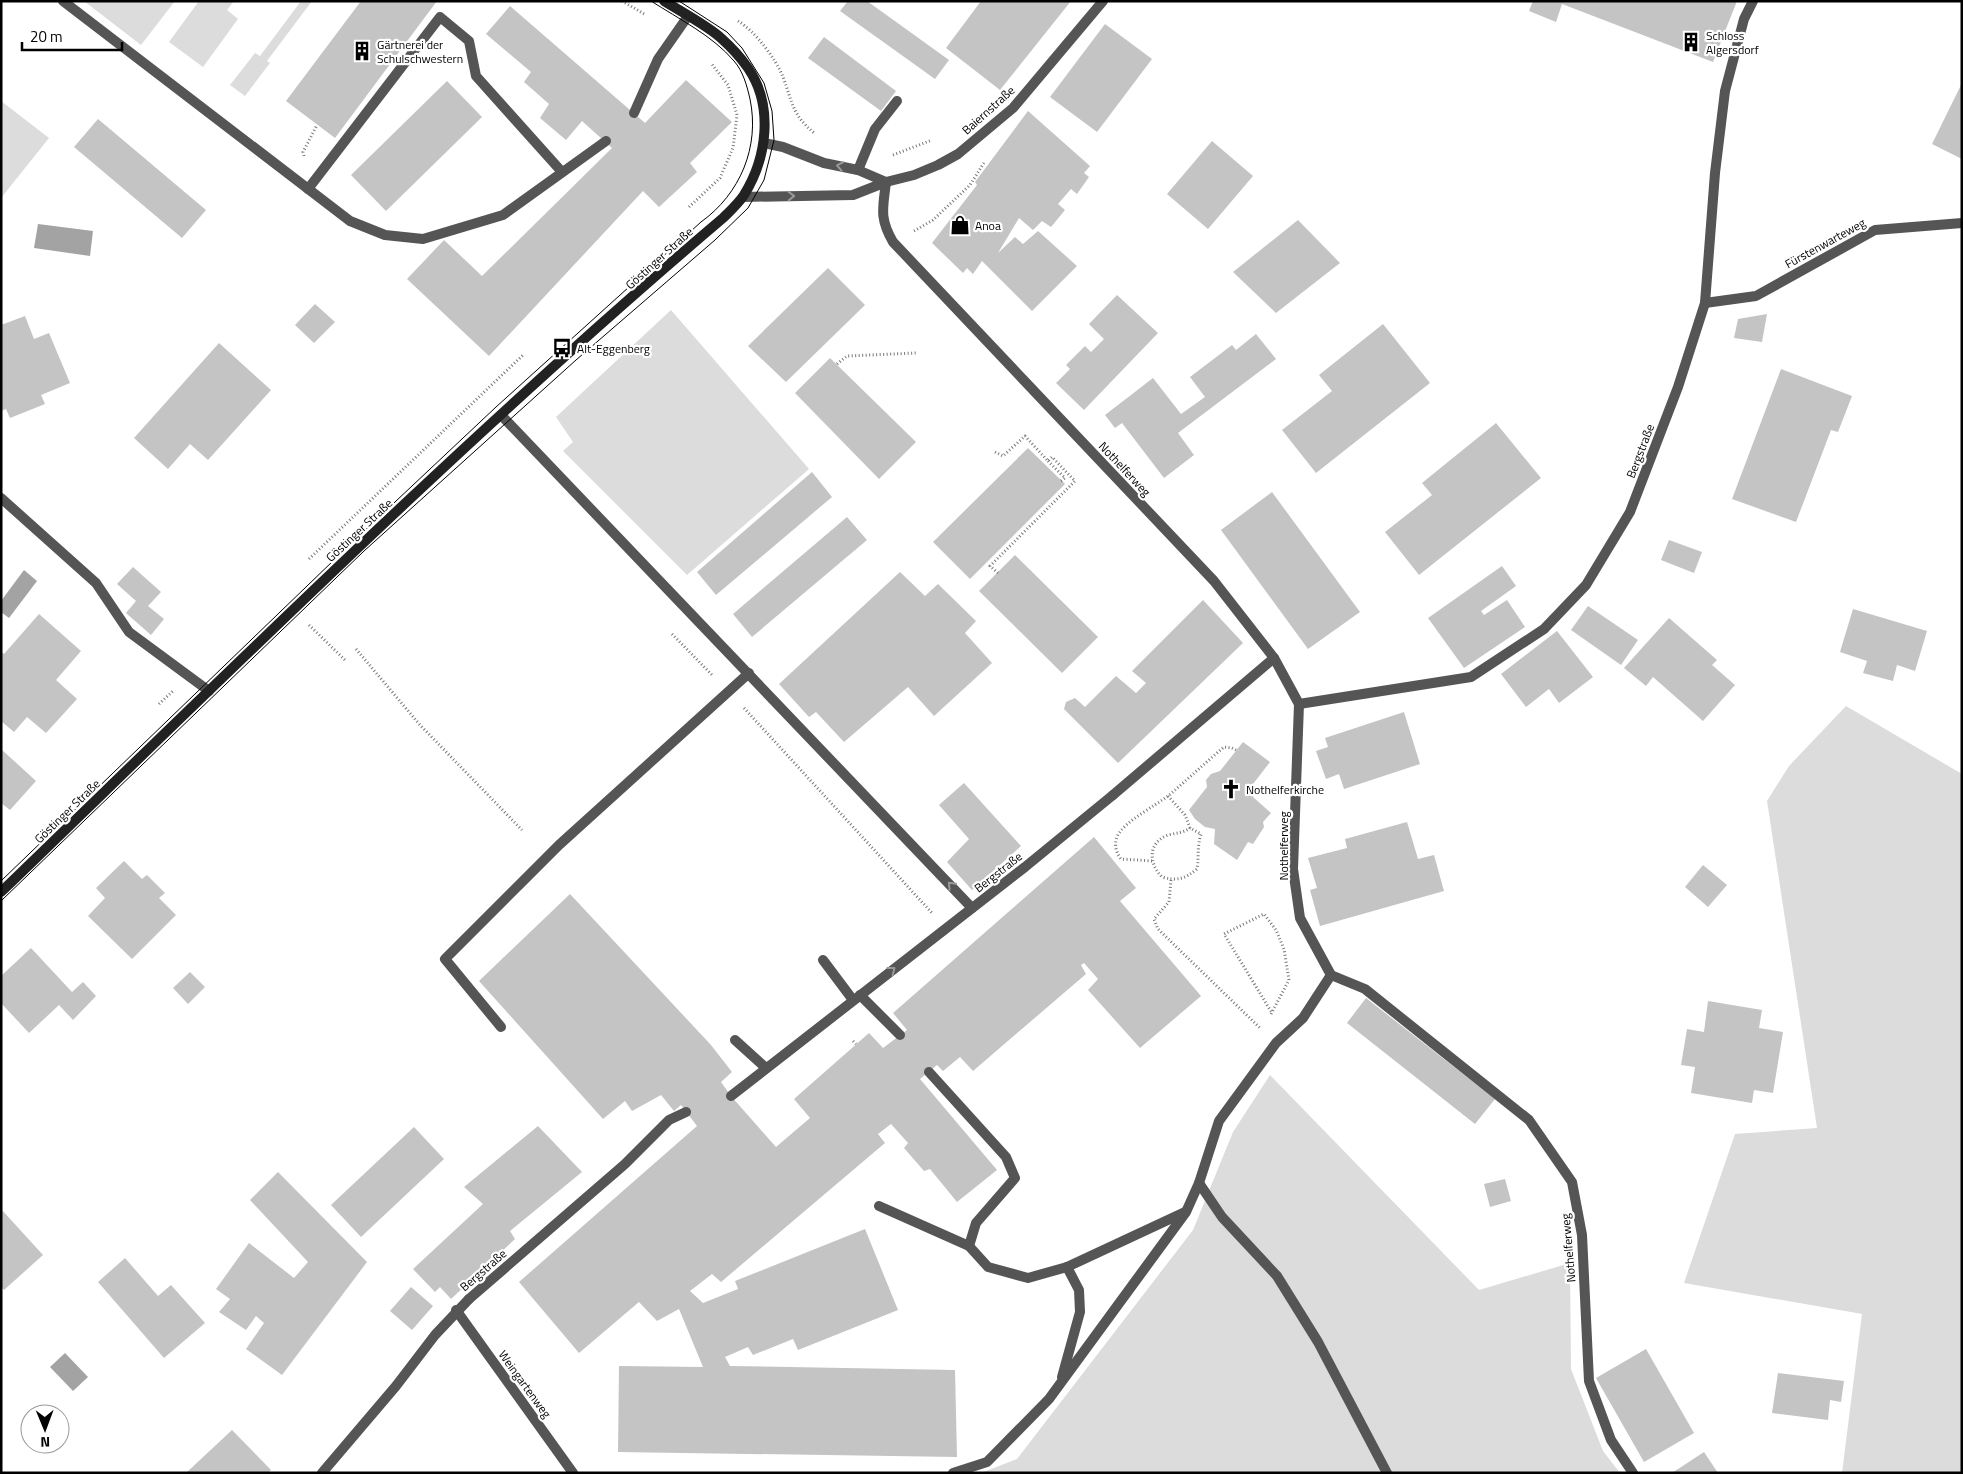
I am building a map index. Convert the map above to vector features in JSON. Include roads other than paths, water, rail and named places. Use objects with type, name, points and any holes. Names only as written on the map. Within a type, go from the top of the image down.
[{"type":"main road","name":"Göstinger Straße","points":[[1,892],[360,546],[501,414],[723,218],[743,197],[756,172],[764,143],[764,112],[756,84],[748,68],[721,38],[664,1]]},
{"type":"street","points":[[63,1],[350,221],[384,235],[424,239],[502,215],[606,142]]},
{"type":"street","name":"Baiernstraße","points":[[743,197],[853,195],[938,165],[958,154],[1013,108],[1103,1]]},
{"type":"street","name":"Bergstraße","points":[[1299,704],[1471,677],[1544,629],[1586,585],[1630,512],[1678,387],[1705,303],[1714,173],[1724,91],[1744,19],[1754,1]]},
{"type":"street","points":[[634,113],[658,59],[688,16]]},
{"type":"street","points":[[308,189],[440,17],[470,41],[476,76],[562,172]]},
{"type":"street","points":[[858,170],[875,129],[897,101]]},
{"type":"street","points":[[764,143],[783,147],[824,163],[858,170],[886,182]]},
{"type":"street","name":"Nothelferweg","points":[[886,182],[884,227],[893,242],[1214,581],[1274,658],[1299,704],[1293,869],[1300,918],[1330,975],[1365,989],[1529,1120],[1572,1182],[1582,1235],[1589,1381],[1612,1440],[1633,1473]]},
{"type":"street","name":"Fürstenwarteweg","points":[[1705,303],[1756,296],[1875,230],[1962,223]]},
{"type":"street","points":[[501,414],[972,908]]},
{"type":"street","points":[[1,498],[96,583],[128,632],[209,691]]},
{"type":"street","name":"Bergstraße","points":[[731,1096],[1025,867],[1274,658]]},
{"type":"street","points":[[501,1027],[445,959],[559,845],[749,673]]},
{"type":"street","points":[[823,960],[857,997],[900,1035]]},
{"type":"street","points":[[953,1473],[987,1462],[1049,1399],[1186,1212],[1199,1183],[1219,1121],[1276,1043],[1303,1018],[1330,975]]},
{"type":"street","points":[[735,1040],[766,1068]]},
{"type":"street","points":[[929,1072],[1006,1157],[1015,1178],[976,1224],[969,1246]]},
{"type":"street","name":"Bergstraße","points":[[322,1473],[396,1386],[456,1310],[624,1164],[669,1120],[686,1112]]},
{"type":"street","points":[[1199,1183],[1222,1218],[1277,1276],[1318,1342],[1387,1473]]},
{"type":"street","points":[[879,1206],[969,1246],[988,1267],[1028,1278],[1067,1267],[1186,1212]]},
{"type":"street","points":[[1061,1383],[1080,1312],[1079,1290],[1067,1267]]},
{"type":"street","name":"Weingartenweg","points":[[456,1310],[573,1473]]},
{"type":"tram line","points":[[1,881],[362,533],[496,407],[715,211],[727,198],[744,168],[752,135],[750,99],[744,79],[740,69],[726,52],[695,28],[651,1]]},
{"type":"tram line","points":[[1,901],[364,551],[576,360],[715,240],[748,208],[764,180],[774,140],[772,111],[764,83],[742,48],[727,32],[679,1]]},
{"type":"place","name":"Schloss Algersdorf","points":[[1691,42]]},
{"type":"place","name":"Gärtnerei der Schulschwestern","points":[[362,51]]},
{"type":"place","name":"Anoa","points":[[960,225]]},
{"type":"place","name":"Alt-Eggenberg","points":[[562,348]]},
{"type":"place","name":"Nothelferkirche","points":[[1231,789]]}]
